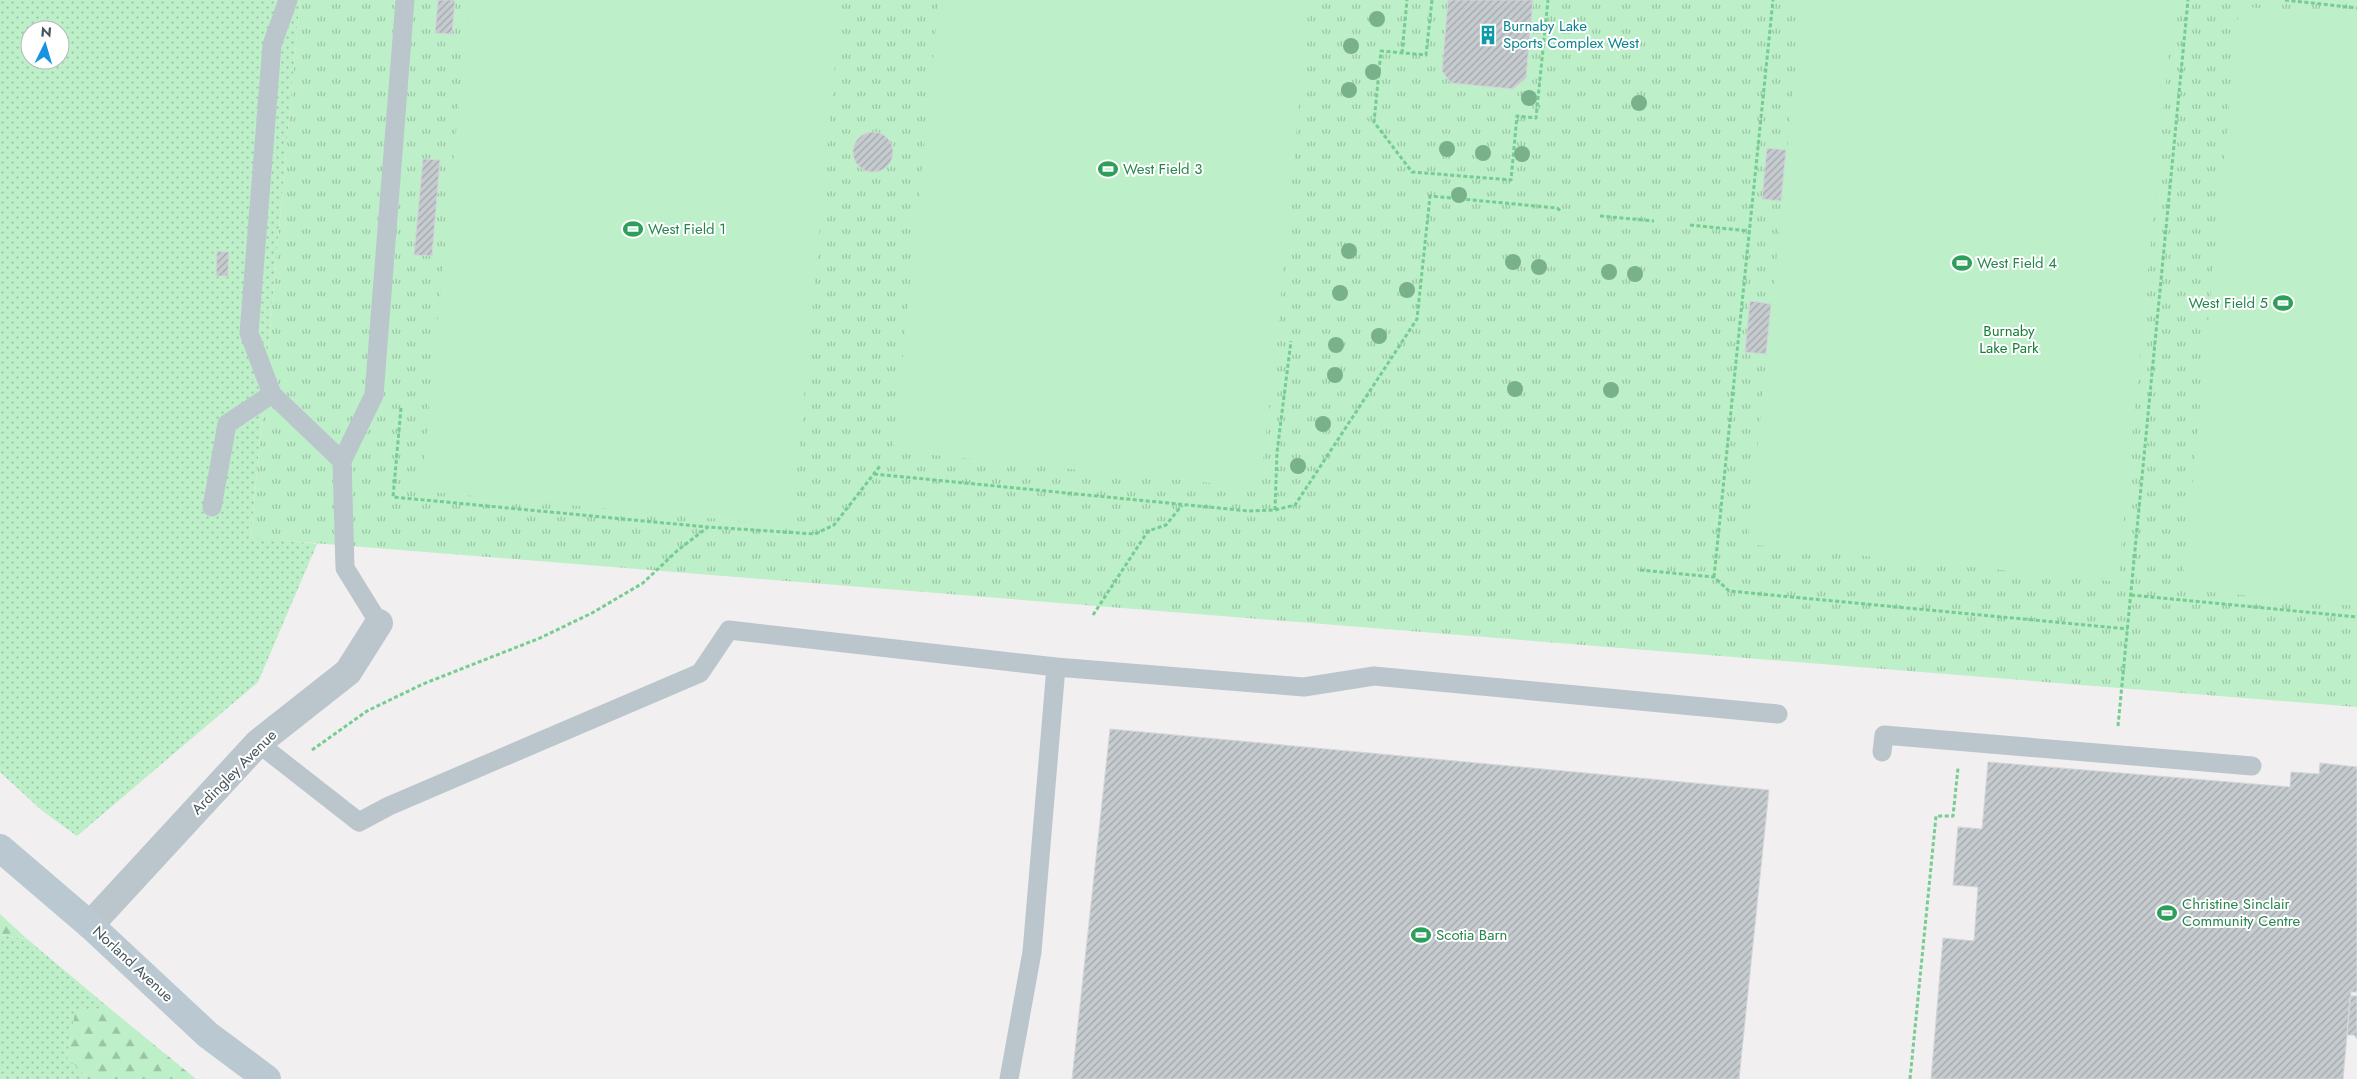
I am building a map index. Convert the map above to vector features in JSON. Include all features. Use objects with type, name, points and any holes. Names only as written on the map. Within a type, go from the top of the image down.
[{"type":"street","name":"Ardingley Avenue","points":[[90,925],[258,743],[348,672],[379,623]]},
{"type":"street","name":"Norland Avenue","points":[[0,848],[90,925],[208,1035],[267,1079]]},
{"type":"lane","points":[[288,0],[272,45],[249,333],[272,394],[342,462]]},
{"type":"lane","points":[[379,623],[345,568],[342,462],[374,395],[405,0]]},
{"type":"lane","points":[[212,506],[227,424],[272,394]]},
{"type":"lane","points":[[258,743],[359,822],[389,806],[700,673],[729,630],[1056,667],[1304,687],[1374,676],[1778,714]]},
{"type":"lane","points":[[1009,1079],[1032,952],[1056,667]]},
{"type":"lane","points":[[1882,752],[1884,735],[2252,766]]},
{"type":"path","points":[[1402,53],[1407,0]]},
{"type":"path","points":[[1432,0],[1426,55],[1381,51],[1374,122],[1412,172],[1511,180],[1517,116],[1536,118],[1548,0]]},
{"type":"path","points":[[1714,577],[1773,0]]},
{"type":"path","points":[[2116,755],[2188,0]]},
{"type":"path","points":[[2285,0],[2357,8]]},
{"type":"path","points":[[874,474],[1249,511],[1275,510],[1295,505],[1417,319],[1430,196],[1557,208],[1562,212]]},
{"type":"path","points":[[1600,216],[1654,221]]},
{"type":"path","points":[[1690,225],[1749,231]]},
{"type":"path","points":[[1275,510],[1277,452],[1291,341]]},
{"type":"path","points":[[374,395],[402,398],[393,497],[708,527],[815,534],[834,525],[880,466]]},
{"type":"path","points":[[1093,614],[1148,531],[1166,525],[1182,504]]},
{"type":"path","points":[[289,767],[366,711],[423,684],[531,641],[592,614],[643,583],[678,550],[708,527]]},
{"type":"path","points":[[1640,570],[1714,577],[1729,591],[2128,629]]},
{"type":"path","points":[[2131,595],[2357,617]]},
{"type":"path","points":[[1910,1079],[1936,816],[1954,816],[1960,742]]},
{"type":"green space","points":[[0,0],[300,0],[251,537],[317,544],[258,682],[77,836],[40,809],[0,772]]},
{"type":"green space","name":"Burnaby Lake Park","points":[[300,0],[2357,0],[2357,707],[251,538]]},
{"type":"green space","name":"West Field 1","points":[[469,0],[841,0],[792,526],[421,491]]},
{"type":"green space","name":"West Field 3","points":[[939,0],[1309,0],[1277,338],[1260,488],[893,451]]},
{"type":"green space","name":"West Field 4","points":[[1802,0],[2174,0],[2118,582],[1748,544]]},
{"type":"green space","name":"West Field 5","points":[[2239,6],[2357,18],[2357,606],[2182,589]]},
{"type":"green space","points":[[0,914],[27,939],[0,935]]},
{"type":"green space","points":[[0,935],[27,939],[108,1007],[75,1013],[67,1057],[88,1079],[0,1079]]},
{"type":"green space","points":[[108,1007],[196,1079],[88,1079],[67,1057],[75,1012]]},
{"type":"building","points":[[438,0],[455,0],[452,34],[435,33]]},
{"type":"building","name":"Burnaby Lake Sports Complex West","points":[[1448,0],[1533,0],[1526,78],[1513,89],[1451,83],[1442,71]]},
{"type":"building","points":[[873,132],[887,138],[893,152],[887,166],[873,172],[859,166],[853,152],[859,138]]},
{"type":"building","points":[[1767,148],[1786,150],[1781,201],[1762,199]]},
{"type":"building","points":[[423,159],[440,160],[432,256],[414,255]]},
{"type":"building","points":[[217,251],[229,252],[228,276],[216,276]]},
{"type":"building","points":[[1750,301],[1771,304],[1766,354],[1745,352]]},
{"type":"building","name":"Scotia Barn","points":[[1110,729],[1769,790],[1739,1079],[1072,1079]]},
{"type":"building","name":"Christine Sinclair Community Centre","points":[[1988,762],[2290,787],[2291,772],[2319,774],[2320,763],[2357,767],[2357,992],[2351,992],[2343,1079],[1931,1079],[1943,938],[1974,941],[1978,887],[1953,885],[1958,827],[1982,829]]},
{"type":"building","points":[[2350,996],[2357,996],[2357,1039],[2354,1035],[2347,1035]]},
{"type":"place","name":"Burnaby Lake Sports Complex West","points":[[1488,35]]},
{"type":"place","name":"West Field 3","points":[[1108,169]]},
{"type":"place","name":"West Field 1","points":[[633,229]]},
{"type":"place","name":"West Field 4","points":[[1962,263]]},
{"type":"place","name":"West Field 5","points":[[2283,303]]},
{"type":"place","name":"Christine Sinclair Community Centre","points":[[2167,913]]},
{"type":"place","name":"Scotia Barn","points":[[1421,935]]}]
